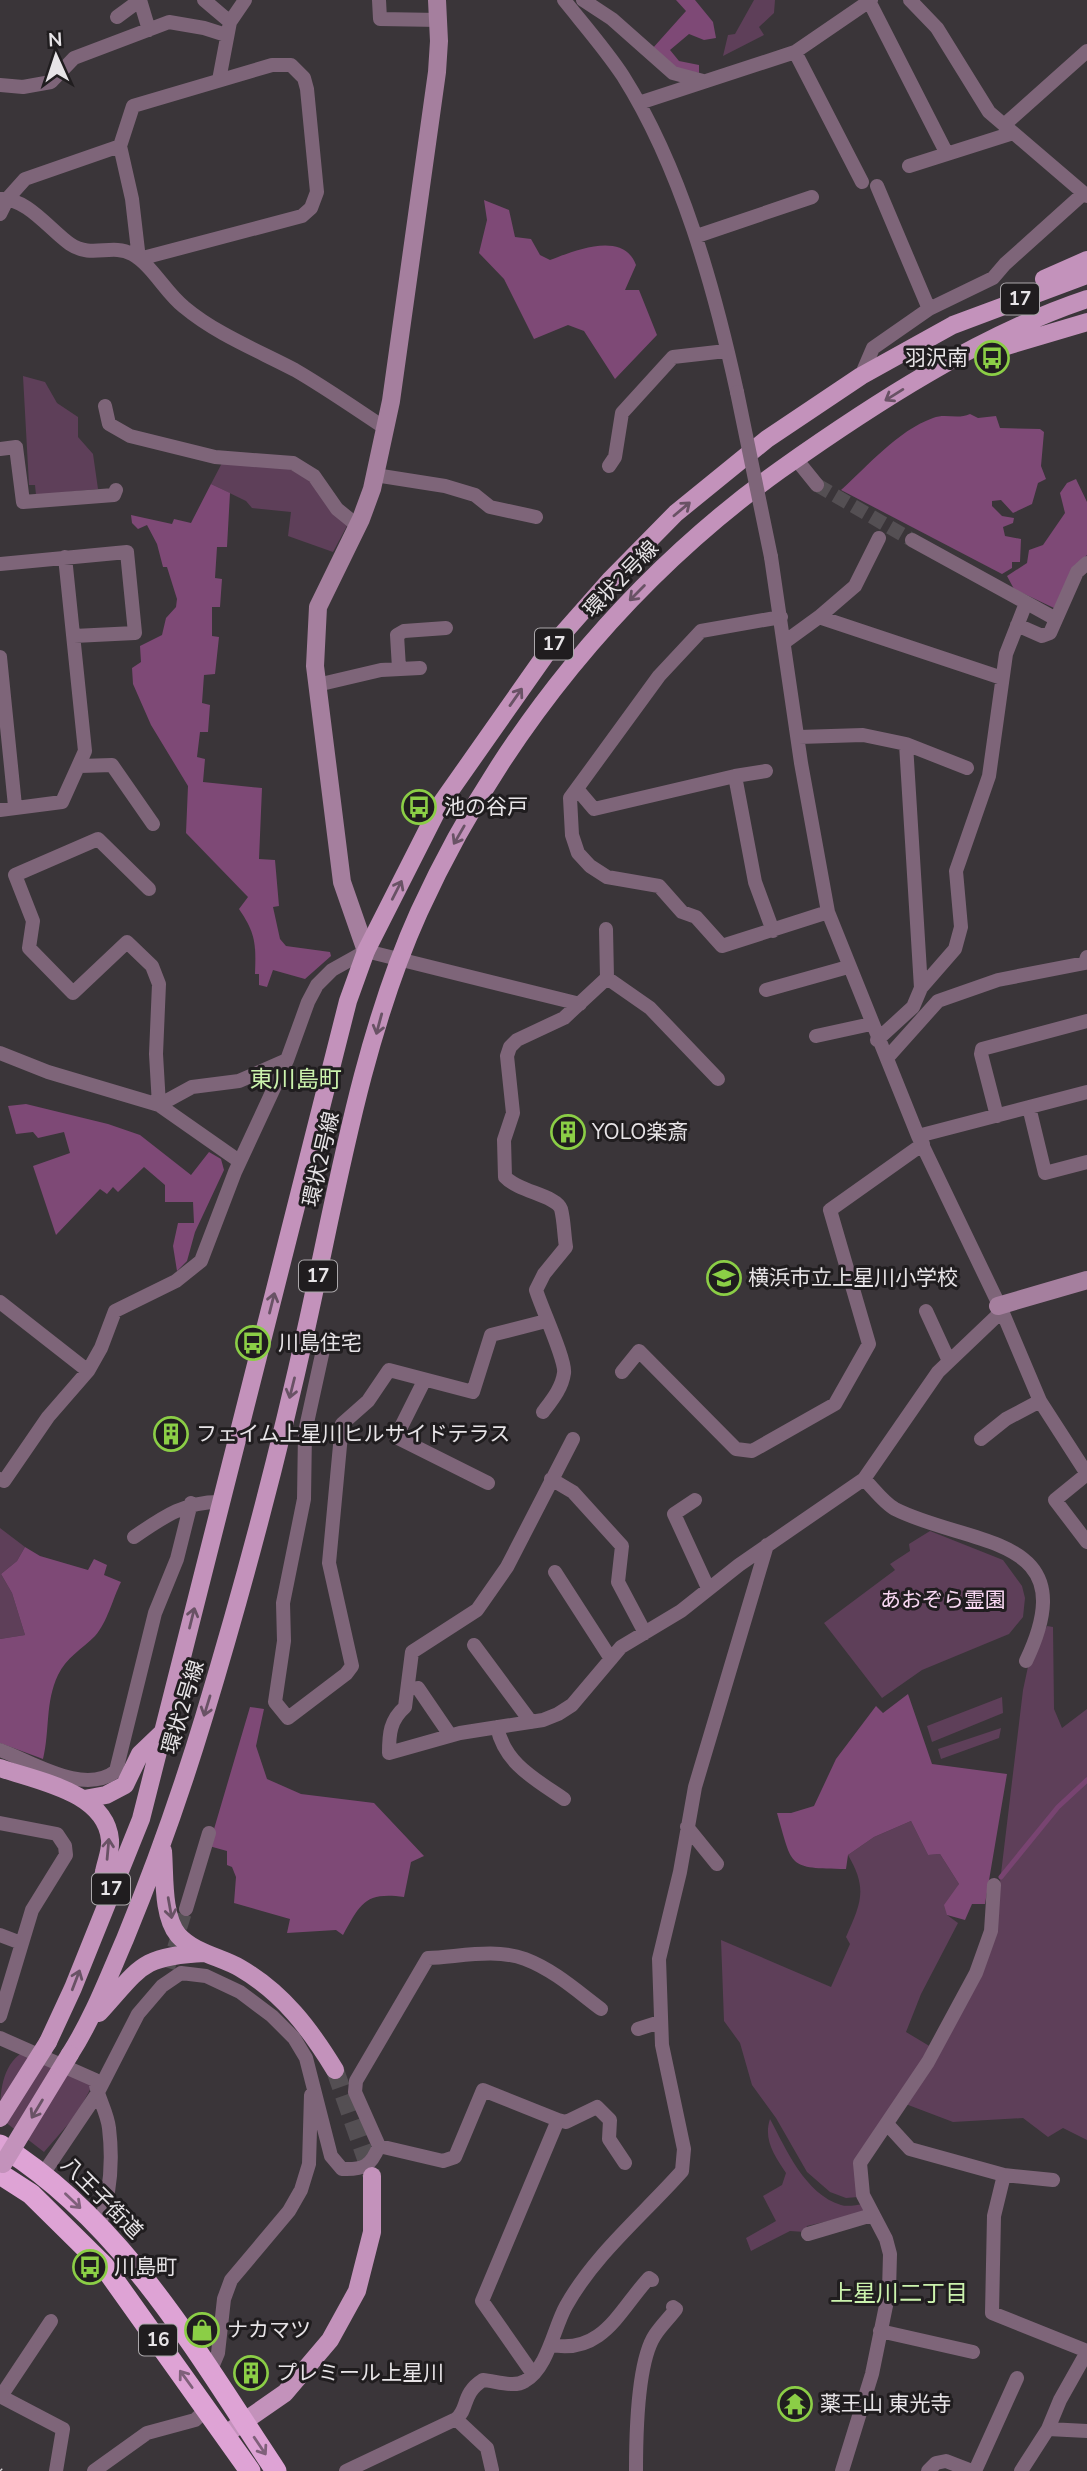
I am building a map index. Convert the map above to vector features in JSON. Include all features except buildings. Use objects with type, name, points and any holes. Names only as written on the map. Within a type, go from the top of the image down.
[{"type":"highway","name":"八王子街道","points":[[0,2145],[43,2174],[128,2258],[210,2372],[276,2471]]},
{"type":"highway","name":"16","points":[[0,2174],[31,2194],[104,2266],[208,2408],[250,2471]]},
{"type":"main road","points":[[953,325],[1087,260]]},
{"type":"main road","name":"環状2号線","points":[[0,2118],[48,2042],[73,1988],[141,1819],[348,1001],[366,951],[440,806],[551,647],[611,579],[676,513],[767,439],[861,376],[953,325],[1087,275]]},
{"type":"main road","name":"環状2号線","points":[[0,2167],[89,2024],[163,1848],[236,1609],[304,1340],[347,1143],[383,1007],[418,915],[452,846],[491,779],[579,656],[614,616],[726,509],[842,427],[953,360],[1087,299]]},
{"type":"main road","points":[[953,360],[1012,347],[1087,322]]},
{"type":"main road","points":[[84,1799],[106,1795],[125,1785],[140,1754],[163,1732]]},
{"type":"main road","points":[[0,1768],[84,1799],[108,1826],[110,1843],[103,1874],[103,1908]]},
{"type":"main road","points":[[163,1848],[169,1913],[178,1935],[205,1953],[240,1968],[281,1998],[311,2032],[334,2070]]},
{"type":"main road","points":[[89,2024],[148,1961],[163,1956],[205,1953]]},
{"type":"main road","points":[[226,2434],[285,2393],[330,2340],[357,2291],[372,2232],[372,2176]]},
{"type":"street","points":[[117,17],[140,0],[149,30]]},
{"type":"street","points":[[204,0],[228,29]]},
{"type":"street","points":[[219,80],[228,29],[244,0]]},
{"type":"street","points":[[379,0],[380,19],[439,20]]},
{"type":"street","points":[[366,951],[342,882],[317,685],[315,631],[318,607],[358,526],[375,475],[385,428],[437,72],[437,0]]},
{"type":"street","points":[[564,0],[621,74],[639,103],[697,236],[737,392],[771,557],[799,737],[794,765],[828,912],[877,1040],[1040,1401],[1087,1474],[1055,1500],[1087,1542]]},
{"type":"street","points":[[583,0],[612,19],[673,73],[703,81]]},
{"type":"street","points":[[861,376],[873,348],[929,309],[993,278],[1004,264],[1085,195],[1008,129],[978,97],[965,70],[937,28],[911,0]]},
{"type":"street","points":[[639,103],[795,52],[870,1],[947,154]]},
{"type":"street","points":[[0,85],[23,87],[51,82],[74,58],[169,22],[228,29]]},
{"type":"street","points":[[909,166],[1008,129],[1087,51]]},
{"type":"street","points":[[795,52],[868,183],[929,309]]},
{"type":"street","points":[[280,64],[291,65],[304,78],[317,192],[315,200],[302,216],[139,259],[132,199],[120,146],[133,106],[280,64]]},
{"type":"street","points":[[0,214],[4,198],[25,179],[120,146]]},
{"type":"street","points":[[697,236],[812,197]]},
{"type":"street","points":[[4,198],[38,217],[72,245],[90,253],[115,249],[139,259],[184,308],[298,372],[385,428]]},
{"type":"street","points":[[610,466],[615,457],[621,413],[673,357],[726,351]]},
{"type":"street","points":[[105,405],[108,424],[129,440],[215,457],[293,463],[314,476],[337,509],[358,526]]},
{"type":"street","points":[[0,449],[16,447],[23,502],[114,495],[116,490]]},
{"type":"street","points":[[796,459],[817,485]]},
{"type":"street","points":[[375,475],[445,485],[475,495],[490,507],[536,517]]},
{"type":"street","points":[[786,641],[855,586],[879,538]]},
{"type":"street","points":[[912,540],[1056,619]]},
{"type":"street","points":[[0,564],[127,552],[135,633],[74,636]]},
{"type":"street","points":[[0,810],[62,802],[85,751],[65,557]]},
{"type":"street","points":[[1017,625],[1042,636],[1050,633],[1077,572],[1087,563]]},
{"type":"street","points":[[877,1040],[913,1007],[921,988],[955,949],[961,927],[956,872],[1006,654],[1026,603]]},
{"type":"street","points":[[780,617],[701,631],[659,676],[570,798],[572,835],[578,853],[590,866],[607,877],[659,886],[682,912],[696,917],[722,947],[828,912]]},
{"type":"street","points":[[819,617],[1002,678]]},
{"type":"street","points":[[399,668],[397,635],[404,631],[446,628]]},
{"type":"street","points":[[0,657],[15,806]]},
{"type":"street","points":[[317,685],[399,668],[420,668]]},
{"type":"street","points":[[799,737],[863,735],[906,744],[978,772]]},
{"type":"street","points":[[906,744],[921,988]]},
{"type":"street","points":[[80,766],[112,765],[153,824]]},
{"type":"street","points":[[577,789],[594,809],[766,771]]},
{"type":"street","points":[[735,776],[755,883],[773,931]]},
{"type":"street","points":[[149,889],[98,839],[15,875],[33,921],[29,948],[73,993],[127,942],[152,966],[159,984],[156,1054],[159,1105]]},
{"type":"street","points":[[543,1412],[562,1383],[565,1365],[536,1290],[544,1274],[566,1247],[560,1208],[555,1200],[515,1187],[505,1177],[504,1140],[513,1113],[507,1056],[517,1041],[564,1018],[607,978],[607,929]]},
{"type":"street","points":[[0,1479],[4,1481],[48,1417],[88,1371],[101,1349],[115,1311],[176,1281],[201,1261],[240,1161],[287,1060],[308,1002],[317,985],[332,970],[366,951],[580,1004]]},
{"type":"street","points":[[887,1058],[938,1001],[998,980],[1086,962]]},
{"type":"street","points":[[766,990],[848,967]]},
{"type":"street","points":[[607,978],[650,1008],[718,1079]]},
{"type":"street","points":[[997,1116],[982,1049],[1087,1021]]},
{"type":"street","points":[[816,1036],[871,1024]]},
{"type":"street","points":[[0,1053],[48,1072],[159,1105],[240,1161]]},
{"type":"street","points":[[159,1105],[192,1087],[239,1081],[287,1060]]},
{"type":"street","points":[[622,1372],[639,1351],[736,1449],[752,1451],[835,1404],[869,1344],[830,1210],[921,1140],[1087,1092]]},
{"type":"street","points":[[1029,1107],[1045,1173],[1087,1162]]},
{"type":"street","points":[[573,1439],[559,1449],[551,1479],[508,1567],[477,1610],[412,1652],[405,1707],[394,1717],[389,1736],[389,1753],[450,1735],[543,1720],[572,1705],[621,1647],[645,1633],[864,1479],[938,1372],[1000,1308],[1087,1280]]},
{"type":"street","points":[[0,1302],[88,1371]]},
{"type":"street","points":[[926,1311],[949,1361]]},
{"type":"street","points":[[304,1340],[323,1350],[305,1432],[304,1499],[283,1603],[284,1641],[275,1702],[288,1718],[346,1674],[352,1666],[329,1563],[342,1424],[368,1401],[389,1370],[473,1392],[491,1335],[546,1321]]},
{"type":"street","points":[[424,1381],[396,1437],[488,1483]]},
{"type":"street","points":[[981,1439],[1006,1419],[1040,1401]]},
{"type":"street","points":[[551,1479],[573,1492],[622,1546],[618,1582],[645,1633]]},
{"type":"street","points":[[864,1479],[892,1508],[1014,1549],[1037,1570],[1045,1593],[1045,1620],[1026,1661]]},
{"type":"street","points":[[695,1500],[674,1514],[708,1588]]},
{"type":"street","points":[[134,1538],[171,1511],[191,1503],[222,1502]]},
{"type":"street","points":[[0,1750],[85,1781],[107,1778],[116,1771],[155,1613],[177,1559],[191,1503]]},
{"type":"street","points":[[346,2471],[461,2416],[470,2388],[483,2380],[516,2384],[533,2374],[551,2345],[564,2308],[588,2269],[682,2171],[684,2149],[660,2022],[659,1959],[680,1872],[695,1787],[767,1545]]},
{"type":"street","points":[[555,1572],[611,1659]]},
{"type":"street","points":[[474,1645],[531,1722]]},
{"type":"street","points":[[418,1688],[450,1735]]},
{"type":"street","points":[[497,1727],[500,1742],[517,1767],[564,1799]]},
{"type":"street","points":[[0,1823],[57,1834],[65,1846],[66,1855],[32,1910],[0,2016]]},
{"type":"street","points":[[687,1826],[717,1864]]},
{"type":"street","points":[[186,1909],[209,1833]]},
{"type":"street","points":[[842,2471],[872,2374],[889,2291],[890,2254],[886,2239],[862,2201],[860,2163],[888,2125],[948,2030],[976,1973],[991,1931],[994,1885]]},
{"type":"street","points":[[0,1935],[20,1943]]},
{"type":"street","points":[[43,2174],[97,2094],[138,2014],[162,1986],[181,1973],[206,1976],[240,1992],[272,2016],[294,2038],[306,2058],[331,2156],[342,2169],[360,2170],[372,2162],[379,2146],[355,2092],[356,2081],[428,1958],[495,1954],[523,1958],[554,1973],[601,2009]]},
{"type":"street","points":[[162,1986],[168,1968]]},
{"type":"street","points":[[638,2029],[660,2022]]},
{"type":"street","points":[[0,2038],[95,2080],[97,2094],[109,2126],[109,2196],[99,2227]]},
{"type":"street","points":[[210,2372],[218,2353],[223,2299],[231,2280],[289,2211],[301,2190],[309,2164],[311,2085]]},
{"type":"street","points":[[379,2146],[443,2161],[455,2157],[483,2090],[566,2122],[597,2108],[610,2120],[610,2139],[625,2163]]},
{"type":"street","points":[[533,2374],[482,2301],[558,2120]]},
{"type":"street","points":[[888,2125],[910,2149],[1004,2175],[1053,2180]]},
{"type":"street","points":[[1004,2175],[994,2216],[992,2313],[1087,2351],[1060,2400],[1048,2429],[1021,2471]]},
{"type":"street","points":[[808,2234],[872,2215]]},
{"type":"street","points":[[551,2345],[568,2348],[582,2346],[620,2318],[631,2298],[649,2278],[652,2280]]},
{"type":"street","points":[[636,2471],[639,2392],[654,2335],[676,2309],[673,2307]]},
{"type":"street","points":[[51,2320],[0,2396],[63,2429],[56,2471]]},
{"type":"street","points":[[880,2330],[908,2340],[973,2351]]},
{"type":"street","points":[[928,2471],[936,2463],[946,2462],[973,2471],[1017,2378]]},
{"type":"street","points":[[94,2471],[147,2433],[195,2420],[208,2408]]},
{"type":"street","points":[[456,2419],[487,2448],[492,2470]]},
{"type":"street","points":[[1048,2429],[1087,2431]]},
{"type":"green space","points":[[754,0],[775,0],[774,13],[759,27],[764,35],[723,56],[728,35],[735,34]]},
{"type":"green space","points":[[23,376],[45,382],[57,403],[78,417],[78,437],[93,454],[98,489],[36,495],[35,485],[29,485]]},
{"type":"green space","points":[[222,463],[281,464],[312,482],[348,524],[333,552],[288,536],[291,512],[252,508],[246,501],[211,484]]},
{"type":"green space","points":[[0,1528],[25,1547],[17,1561],[1,1574],[12,1593],[25,1635],[0,1639]]},
{"type":"green space","name":"あおぞら霊園","points":[[930,1531],[1003,1560],[1022,1586],[1025,1598],[1023,1617],[1009,1634],[922,1670],[882,1698],[824,1623],[895,1570],[890,1564],[910,1551],[909,1544]]},
{"type":"green space","points":[[1047,1626],[1053,1627],[1054,1709],[1062,1728],[1087,1709],[1087,2140],[1063,2128],[1048,2137],[1023,2118],[953,2122],[903,2103],[994,1932],[1023,1690],[1029,1662]]},
{"type":"green space","points":[[1002,1697],[1003,1713],[932,1742],[927,1726]]},
{"type":"green space","points":[[1001,1728],[999,1738],[941,1759],[938,1749]]},
{"type":"green space","points":[[911,1821],[928,1855],[940,1854],[959,1884],[947,1915],[958,1923],[921,1994],[906,2032],[931,2047],[857,2156],[858,2197],[846,2198],[830,2192],[807,2172],[776,2118],[752,2085],[740,2043],[724,2021],[721,1940],[831,1987],[850,1944],[846,1937],[860,1896],[858,1877],[848,1855],[874,1837]]},
{"type":"green space","points":[[23,2052],[93,2084],[77,2114],[44,2152],[0,2118],[3,2081],[10,2065]]},
{"type":"green space","points":[[770,2119],[798,2169],[817,2191],[841,2205],[863,2204],[867,2212],[807,2226],[805,2232],[790,2231],[751,2251],[746,2238],[776,2221],[763,2196],[782,2185],[786,2173],[769,2141]]},
{"type":"shaded area","points":[[676,0],[695,0],[713,22],[716,38],[704,40],[689,34],[670,50],[679,61],[699,65],[699,73],[676,69],[652,49],[686,11]]},
{"type":"shaded area","points":[[484,200],[509,210],[515,237],[531,239],[540,255],[550,260],[597,246],[620,248],[630,254],[636,265],[625,290],[639,290],[657,335],[615,379],[584,331],[568,325],[534,339],[504,279],[479,253],[487,220]]},
{"type":"shaded area","points":[[970,414],[978,418],[996,416],[1000,428],[1040,429],[1044,432],[1041,466],[1046,479],[1038,483],[1032,504],[1013,513],[1001,500],[992,501],[992,506],[1002,516],[1014,518],[1013,523],[1003,527],[1005,536],[1021,539],[1020,562],[1012,562],[1012,568],[1002,574],[841,490],[907,431],[938,417]]},
{"type":"shaded area","points":[[1076,479],[1087,502],[1087,555],[1074,569],[1054,608],[1014,589],[1007,576],[1027,563],[1029,550],[1043,545],[1065,513],[1060,493],[1067,483]]},
{"type":"shaded area","points":[[211,484],[230,493],[227,547],[217,547],[215,578],[222,579],[220,607],[212,607],[212,636],[219,637],[215,674],[204,675],[202,703],[210,705],[208,732],[200,732],[197,757],[205,759],[203,782],[262,788],[259,859],[275,860],[279,906],[273,907],[280,939],[286,946],[330,952],[331,956],[305,979],[273,970],[267,987],[259,985],[259,974],[255,974],[254,940],[239,909],[248,897],[186,833],[188,786],[151,725],[133,684],[132,668],[141,662],[140,646],[162,635],[166,618],[176,607],[177,599],[167,567],[163,567],[157,544],[147,525],[138,529],[132,523],[131,515],[172,524],[174,519],[191,523]]},
{"type":"shaded area","points":[[26,1104],[108,1124],[140,1135],[191,1175],[209,1152],[221,1159],[224,1170],[195,1232],[187,1261],[177,1271],[173,1246],[178,1223],[194,1223],[193,1202],[165,1202],[165,1185],[144,1167],[118,1192],[113,1187],[107,1194],[100,1189],[56,1235],[33,1166],[70,1153],[64,1132],[38,1138],[33,1132],[16,1134],[8,1106]]},
{"type":"shaded area","points":[[25,1547],[40,1556],[88,1570],[94,1559],[107,1565],[104,1575],[121,1582],[99,1631],[70,1659],[58,1675],[49,1706],[43,1759],[0,1743],[0,1639],[25,1635],[12,1593],[1,1574],[17,1561]]},
{"type":"shaded area","points":[[908,1694],[932,1764],[1007,1774],[985,1904],[972,1904],[965,1920],[947,1915],[944,1905],[959,1884],[940,1854],[928,1855],[911,1821],[874,1837],[848,1855],[846,1869],[827,1869],[813,1868],[795,1861],[786,1845],[777,1813],[791,1813],[814,1806],[836,1759],[876,1706],[883,1713]]},
{"type":"shaded area","points":[[250,1707],[264,1709],[256,1746],[267,1779],[301,1794],[374,1803],[424,1856],[411,1862],[404,1897],[372,1898],[360,1908],[343,1935],[336,1930],[287,1933],[290,1919],[234,1903],[236,1877],[232,1867],[227,1865],[227,1851],[209,1846]]},
{"type":"waterway","points":[[1001,1877],[1058,1807],[1087,1780]]},
{"type":"tunnel","points":[[817,485],[912,540]]},
{"type":"tunnel","points":[[168,1968],[186,1909]]},
{"type":"tunnel","points":[[335,2070],[372,2176]]},
{"type":"place","name":"羽沢南","points":[[992,358]]},
{"type":"place","name":"池の谷戸","points":[[419,807]]},
{"type":"place","name":"YOLO楽斎","points":[[568,1132]]},
{"type":"place","name":"横浜市立上星川小学校","points":[[724,1278]]},
{"type":"place","name":"川島住宅","points":[[253,1343]]},
{"type":"place","name":"フェイム上星川ヒルサイドテラス","points":[[171,1434]]},
{"type":"place","name":"川島町","points":[[90,2267]]},
{"type":"place","name":"ナカマツ","points":[[202,2330]]},
{"type":"place","name":"プレミール上星川","points":[[251,2373]]},
{"type":"place","name":"薬王山 東光寺","points":[[795,2404]]},
{"type":"district","name":"東川島町","points":[[296,1079]]},
{"type":"district","name":"上星川二丁目","points":[[899,2293]]}]
